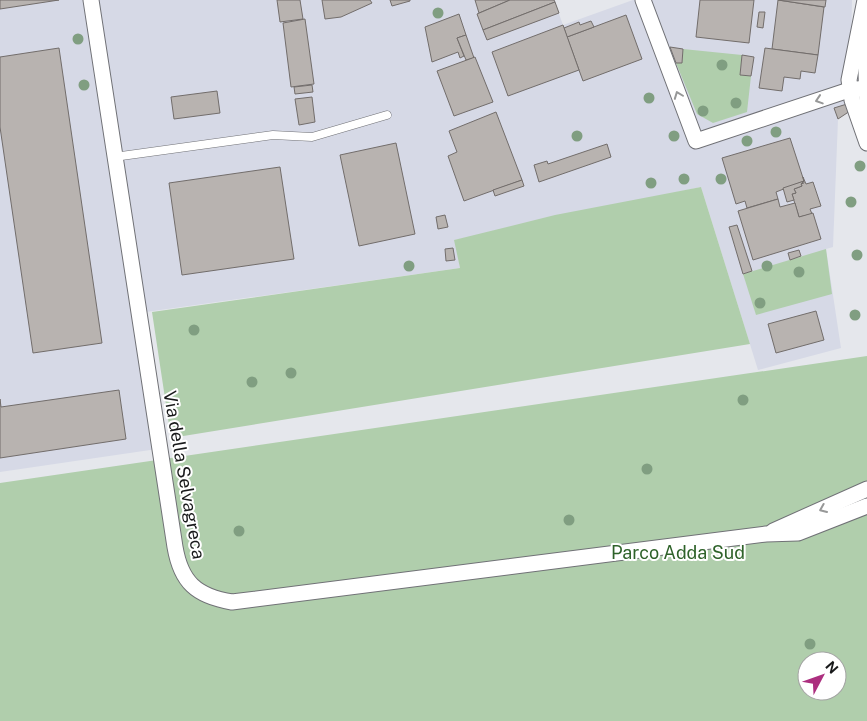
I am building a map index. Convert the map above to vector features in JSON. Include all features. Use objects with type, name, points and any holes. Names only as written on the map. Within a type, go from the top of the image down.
[{"type":"street","name":"Via della Selvagreca","points":[[91,0],[178,565],[184,578],[205,596],[232,602],[766,534],[798,533],[867,506]]},
{"type":"street","points":[[643,0],[696,140],[849,90],[866,88]]},
{"type":"street","points":[[865,4],[867,114]]},
{"type":"street","points":[[865,4],[852,58],[849,90],[867,143]]},
{"type":"street","name":"Via della Selvagreca","points":[[766,534],[867,489]]},
{"type":"lane","points":[[114,157],[274,135],[312,137],[387,114]]},
{"type":"shaded area","points":[[0,0],[90,0],[157,449],[0,472]]},
{"type":"shaded area","points":[[92,0],[554,0],[563,25],[633,0],[852,0],[850,96],[838,119],[833,247],[826,249],[841,348],[758,370],[701,187],[455,240],[460,268],[139,313]]},
{"type":"green space","points":[[683,49],[742,55],[740,75],[751,76],[747,112],[713,123],[697,114],[676,63],[682,63]]},
{"type":"green space","points":[[701,187],[750,344],[171,438],[152,312],[460,268],[454,240],[555,215]]},
{"type":"green space","points":[[826,249],[832,294],[756,315],[743,274]]},
{"type":"green space","name":"Parco Adda Sud","points":[[867,356],[867,721],[0,721],[0,483]]},
{"type":"building","points":[[0,0],[59,0],[0,9]]},
{"type":"building","points":[[277,0],[300,0],[303,19],[280,22]]},
{"type":"building","points":[[322,0],[370,0],[372,3],[341,17],[325,19]]},
{"type":"building","points":[[390,0],[410,0],[410,1],[392,6]]},
{"type":"building","points":[[475,0],[510,0],[479,13]]},
{"type":"building","points":[[510,0],[554,0],[555,2],[483,30],[477,14]]},
{"type":"building","points":[[700,0],[754,0],[749,43],[696,37]]},
{"type":"building","points":[[778,0],[824,7],[818,55],[772,49]]},
{"type":"building","points":[[778,0],[826,0],[825,7]]},
{"type":"building","points":[[555,2],[559,13],[487,40],[483,30]]},
{"type":"building","points":[[759,12],[765,12],[763,28],[757,27]]},
{"type":"building","points":[[459,14],[466,35],[457,38],[464,56],[460,58],[458,52],[432,62],[425,27]]},
{"type":"building","points":[[626,15],[642,59],[583,81],[567,37]]},
{"type":"building","points":[[305,19],[314,84],[291,87],[283,23]]},
{"type":"building","points":[[591,21],[594,27],[567,37],[564,28],[579,22],[580,25]]},
{"type":"building","points":[[563,25],[579,70],[508,96],[492,52]]},
{"type":"building","points":[[466,35],[474,58],[466,60],[457,38]]},
{"type":"building","points":[[670,47],[683,49],[682,63],[676,63]]},
{"type":"building","points":[[59,48],[102,343],[33,353],[0,127],[0,57]]},
{"type":"building","points":[[765,48],[818,55],[815,73],[801,71],[800,79],[784,77],[782,91],[759,88]]},
{"type":"building","points":[[742,55],[754,57],[751,76],[740,75]]},
{"type":"building","points":[[475,57],[493,102],[454,116],[437,71]]},
{"type":"building","points":[[312,85],[313,92],[295,94],[294,87]]},
{"type":"building","points":[[217,91],[220,113],[174,119],[171,97]]},
{"type":"building","points":[[312,97],[315,122],[299,125],[295,99]]},
{"type":"building","points":[[847,104],[850,111],[838,119],[834,108]]},
{"type":"building","points":[[496,112],[522,180],[464,201],[448,156],[457,152],[449,131]]},
{"type":"building","points":[[790,138],[804,181],[776,192],[778,199],[747,208],[745,201],[736,204],[722,158]]},
{"type":"building","points":[[396,143],[415,234],[359,246],[340,155]]},
{"type":"building","points":[[607,144],[611,157],[539,182],[534,165],[547,161],[548,164]]},
{"type":"building","points":[[280,167],[294,259],[182,275],[169,183]]},
{"type":"building","points":[[803,177],[806,184],[813,182],[821,206],[810,209],[812,214],[799,217],[792,194],[796,193],[794,189],[802,186],[801,184],[804,183]]},
{"type":"building","points":[[522,180],[524,186],[495,196],[493,190]]},
{"type":"building","points":[[804,181],[801,184],[802,186],[794,189],[796,193],[792,194],[794,200],[787,202],[783,188]]},
{"type":"building","points":[[778,199],[780,207],[795,203],[799,217],[813,213],[821,239],[753,260],[738,211]]},
{"type":"building","points":[[445,215],[448,227],[438,229],[436,217]]},
{"type":"building","points":[[737,225],[752,271],[743,274],[729,227]]},
{"type":"building","points":[[453,248],[455,260],[446,261],[445,249]]},
{"type":"building","points":[[799,250],[801,256],[790,260],[788,253]]},
{"type":"building","points":[[816,311],[824,340],[776,353],[768,324]]},
{"type":"building","points":[[119,390],[126,439],[0,458],[0,399],[1,407]]}]
